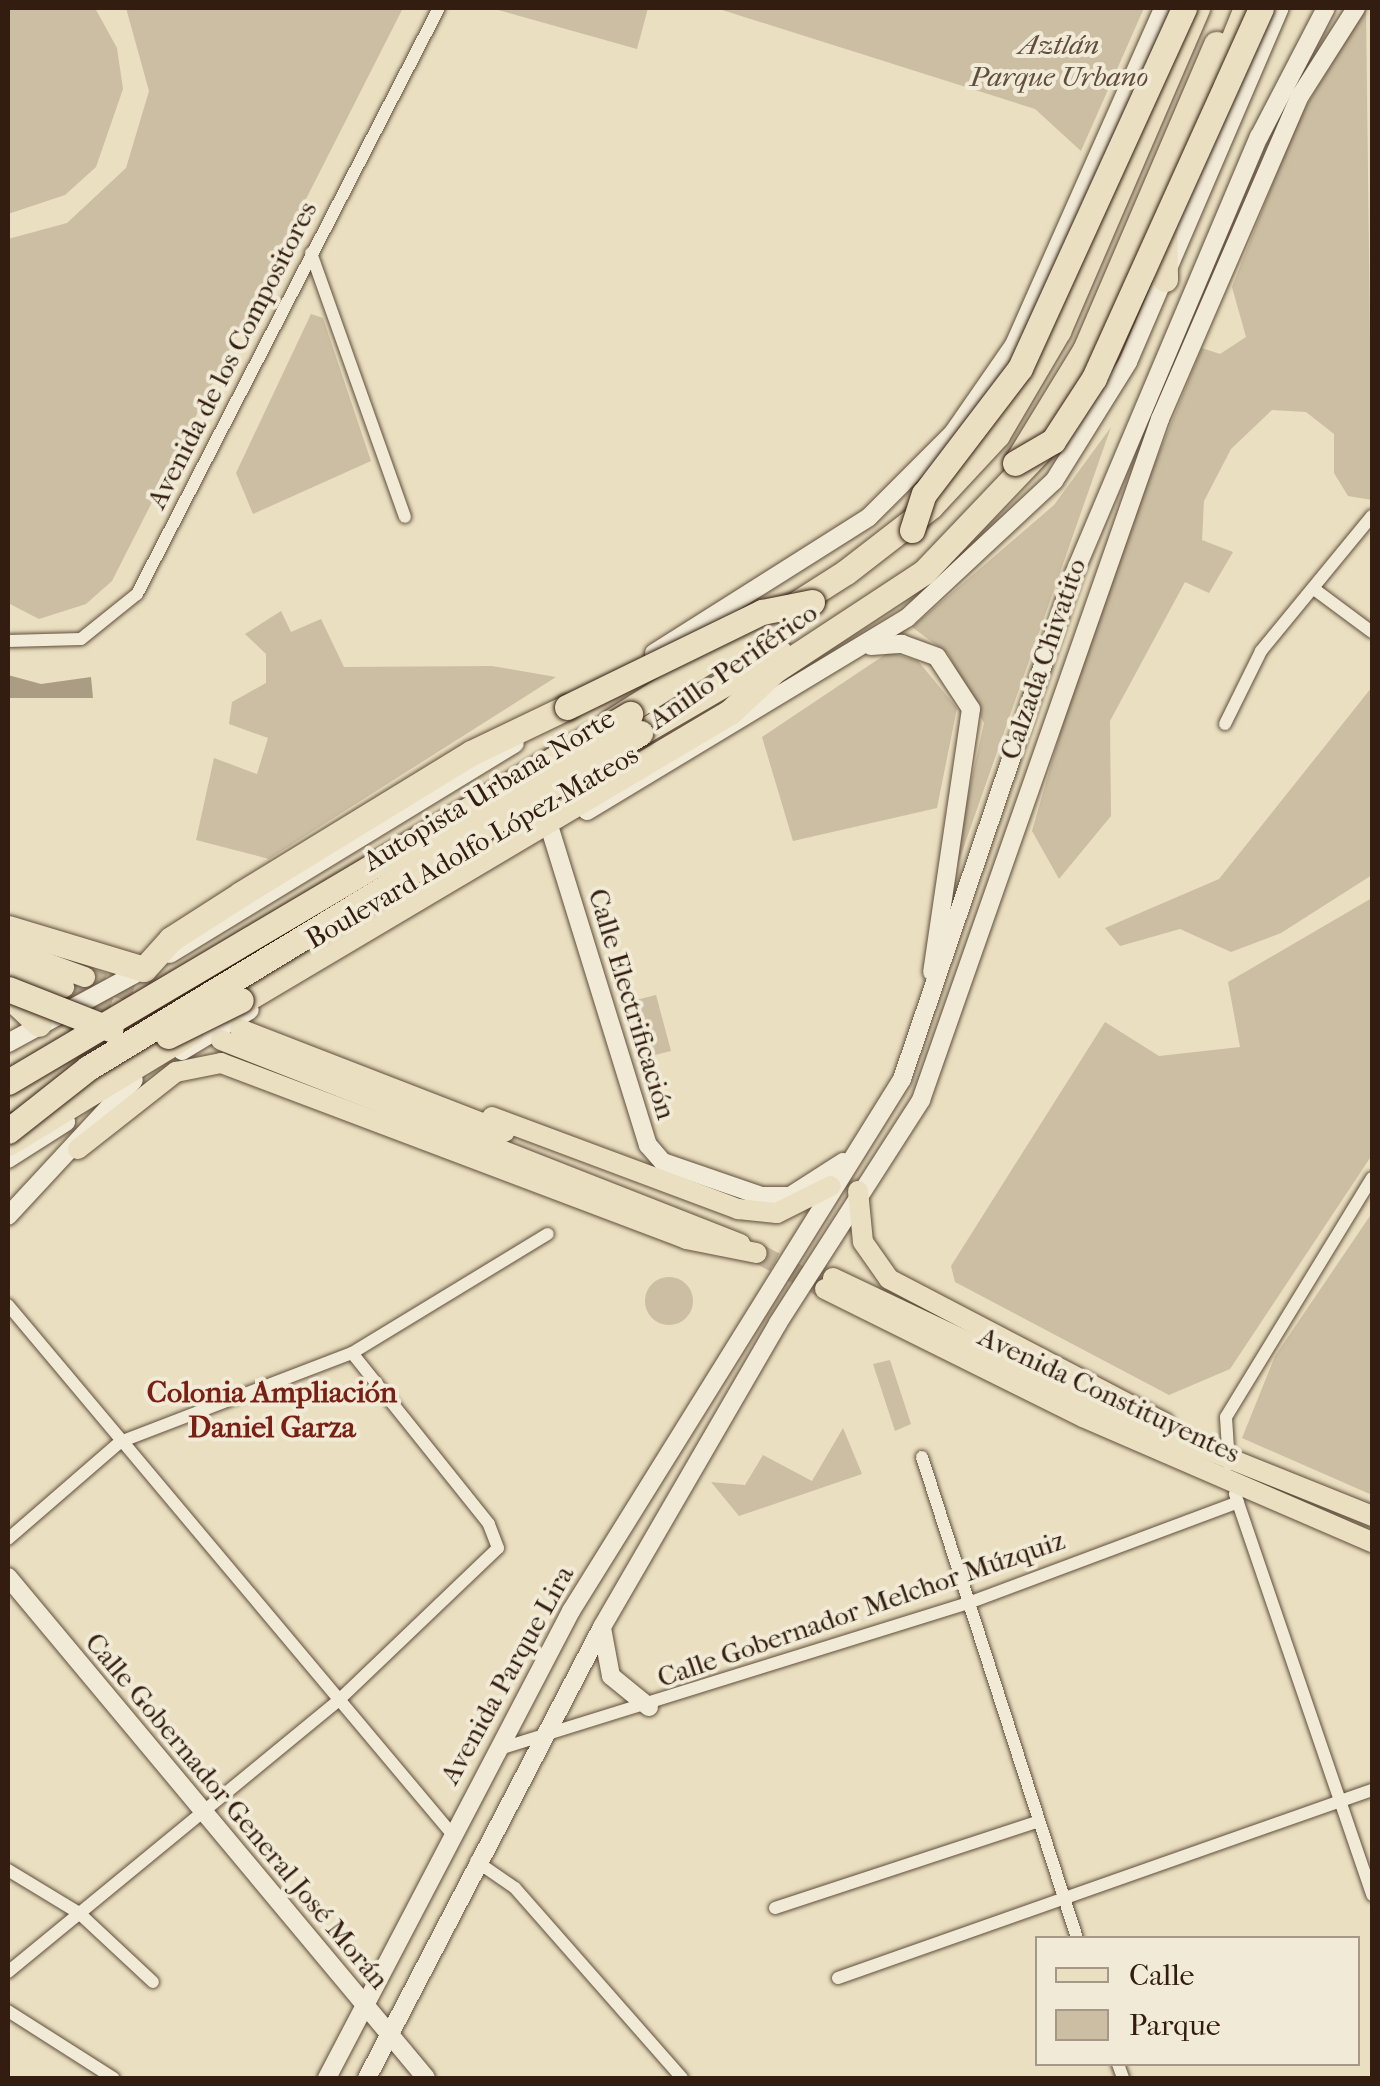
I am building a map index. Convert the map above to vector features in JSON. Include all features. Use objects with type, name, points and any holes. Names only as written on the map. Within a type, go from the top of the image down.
[{"type":"highway","points":[[912,530],[924,494],[1020,368],[1184,8]]},
{"type":"highway","name":"Anillo Periférico","points":[[8,1098],[418,852],[787,614],[932,506],[996,435],[1058,332],[1196,8]]},
{"type":"highway","name":"Autopista Urbana Norte","points":[[8,1082],[812,602],[912,530],[996,445],[1038,382],[1206,8]]},
{"type":"highway","name":"Autopista Urbana Norte","points":[[8,1131],[88,1068],[765,661],[911,565],[1016,463],[1085,350],[1232,8]]},
{"type":"highway","name":"Anillo Periférico","points":[[8,1144],[730,712],[962,538],[1059,424],[1164,209],[1246,8]]},
{"type":"highway","points":[[1016,463],[1052,442],[1103,360],[1261,8]]},
{"type":"highway","points":[[1164,209],[1165,279]]},
{"type":"highway","points":[[8,928],[144,969],[172,938],[493,741],[646,676],[762,612],[812,602]]},
{"type":"highway","points":[[8,992],[144,1040],[180,1032],[720,711],[765,661]]},
{"type":"highway","points":[[491,853],[632,785]]},
{"type":"highway","points":[[8,992],[40,1024]]},
{"type":"main road","points":[[8,1043],[144,969],[422,803],[888,502],[953,434],[1009,354],[1163,8]]},
{"type":"main road","name":"Boulevard Adolfo López Mateos","points":[[8,1159],[134,1080],[861,649],[948,589],[1054,481],[1128,362],[1280,8]]},
{"type":"main road","name":"Calzada Chivatito","points":[[753,1308],[902,1079],[1074,574],[1259,136],[1326,8]]},
{"type":"main road","name":"Calzada Chivatito","points":[[602,1627],[778,1322],[858,1191],[922,1100],[1160,419],[1300,96],[1356,8]]},
{"type":"main road","points":[[861,649],[926,650],[970,709],[934,912],[933,985]]},
{"type":"main road","name":"Calle Electrificación","points":[[551,832],[648,1146],[663,1162],[762,1196],[790,1196],[852,1156]]},
{"type":"main road","points":[[8,949],[84,976]]},
{"type":"main road","points":[[8,966],[64,987]]},
{"type":"main road","points":[[760,1248],[231,1035],[380,1082],[738,1208],[777,1213],[831,1186]]},
{"type":"main road","points":[[8,1216],[78,1149],[176,1072],[221,1063],[686,1238],[760,1248]]},
{"type":"main road","points":[[78,1149],[134,1080]]},
{"type":"main road","points":[[380,1082],[760,1248]]},
{"type":"main road","points":[[858,1191],[863,1242],[889,1279],[1130,1398],[1186,1439]]},
{"type":"main road","name":"Avenida Constituyentes","points":[[1372,1516],[829,1283],[1235,1493],[1372,1542]]},
{"type":"main road","name":"Avenida Parque Lira","points":[[327,2078],[496,1750],[753,1308]]},
{"type":"main road","name":"Calle Gobernador General José Morán","points":[[8,1577],[426,2078]]},
{"type":"main road","points":[[602,1627],[611,1676],[649,1707]]},
{"type":"main road","points":[[367,2078],[476,1860],[602,1627]]},
{"type":"street","name":"Avenida de los Compositores","points":[[8,641],[64,644],[128,606],[439,8]]},
{"type":"street","points":[[311,253],[405,517]]},
{"type":"street","points":[[1226,724],[1261,651],[1372,516]]},
{"type":"street","points":[[1314,588],[1372,632]]},
{"type":"street","points":[[1372,1178],[1226,1417],[1235,1493],[1372,1895]]},
{"type":"street","points":[[8,1540],[120,1442],[352,1353],[548,1234]]},
{"type":"street","points":[[8,1304],[452,1834]]},
{"type":"street","points":[[8,1972],[341,1698],[498,1548],[489,1524],[352,1353]]},
{"type":"street","points":[[922,1457],[1076,1936]]},
{"type":"street","name":"Calle Gobernador Melchor Múzquiz","points":[[496,1750],[649,1707],[971,1602],[1235,1493]]},
{"type":"street","points":[[838,1978],[1372,1790]]},
{"type":"street","points":[[775,1908],[1039,1821]]},
{"type":"street","points":[[476,1860],[514,1888],[682,2078]]},
{"type":"street","points":[[8,1870],[79,1914],[153,1982]]},
{"type":"street","points":[[8,2011],[113,2078]]},
{"type":"green space","points":[[8,8],[95,8],[117,48],[123,89],[96,167],[65,195],[8,214]]},
{"type":"green space","points":[[126,8],[403,8],[112,581],[86,604],[39,619],[8,603],[8,239],[67,223],[126,168],[149,91]]},
{"type":"green space","points":[[491,8],[648,8],[637,49]]},
{"type":"green space","name":"Aztlán Parque Urbano","points":[[716,8],[1144,8],[1081,151],[1035,109]]},
{"type":"green space","points":[[1366,8],[1372,500],[1348,496],[1334,473],[1334,434],[1306,412],[1272,410],[1231,449],[1204,501],[1202,540],[1233,552],[1209,593],[1185,582],[1110,721],[1111,816],[1059,879],[1032,831],[1098,602],[1202,348],[1220,354],[1246,337],[1232,287],[1298,119]]},
{"type":"green space","points":[[311,314],[323,318],[371,461],[253,514],[236,473]]},
{"type":"green space","points":[[1111,427],[956,869],[952,869],[984,723],[948,654],[912,627],[1054,505]]},
{"type":"green space","points":[[281,611],[291,632],[321,619],[344,667],[492,666],[556,677],[269,859],[196,840],[214,758],[257,774],[268,738],[229,724],[232,702],[266,683],[266,654],[245,634]]},
{"type":"green space","points":[[889,652],[918,661],[957,708],[937,808],[793,841],[762,737]]},
{"type":"green space","points":[[1372,687],[1372,875],[1281,933],[1231,952],[1180,929],[1120,946],[1105,928],[1219,879]]},
{"type":"green space","points":[[1372,898],[1372,1155],[1230,1369],[1169,1395],[955,1282],[951,1266],[1105,1022],[1159,1056],[1240,1047],[1228,982]]},
{"type":"green space","points":[[656,995],[671,1051],[643,1058],[628,1002]]},
{"type":"green space","points":[[1372,1213],[1372,1495],[1242,1438],[1275,1356]]},
{"type":"green space","points":[[669,1277],[686,1284],[693,1301],[686,1318],[669,1325],[652,1318],[645,1301],[652,1284]]},
{"type":"green space","points":[[890,1360],[911,1424],[895,1431],[873,1364]]},
{"type":"green space","points":[[843,1428],[862,1474],[739,1516],[711,1482],[745,1485],[763,1455],[812,1481]]},
{"type":"shaded area","points":[[8,675],[41,684],[91,677],[93,698],[8,698]]},
{"type":"tunnel","points":[[85,977],[158,1001]]},
{"type":"tunnel","points":[[64,987],[176,1025]]},
{"type":"tunnel","points":[[757,1253],[825,1289]]},
{"type":"district","name":"Colonia Ampliación Daniel Garza","points":[[272,1410]]}]
